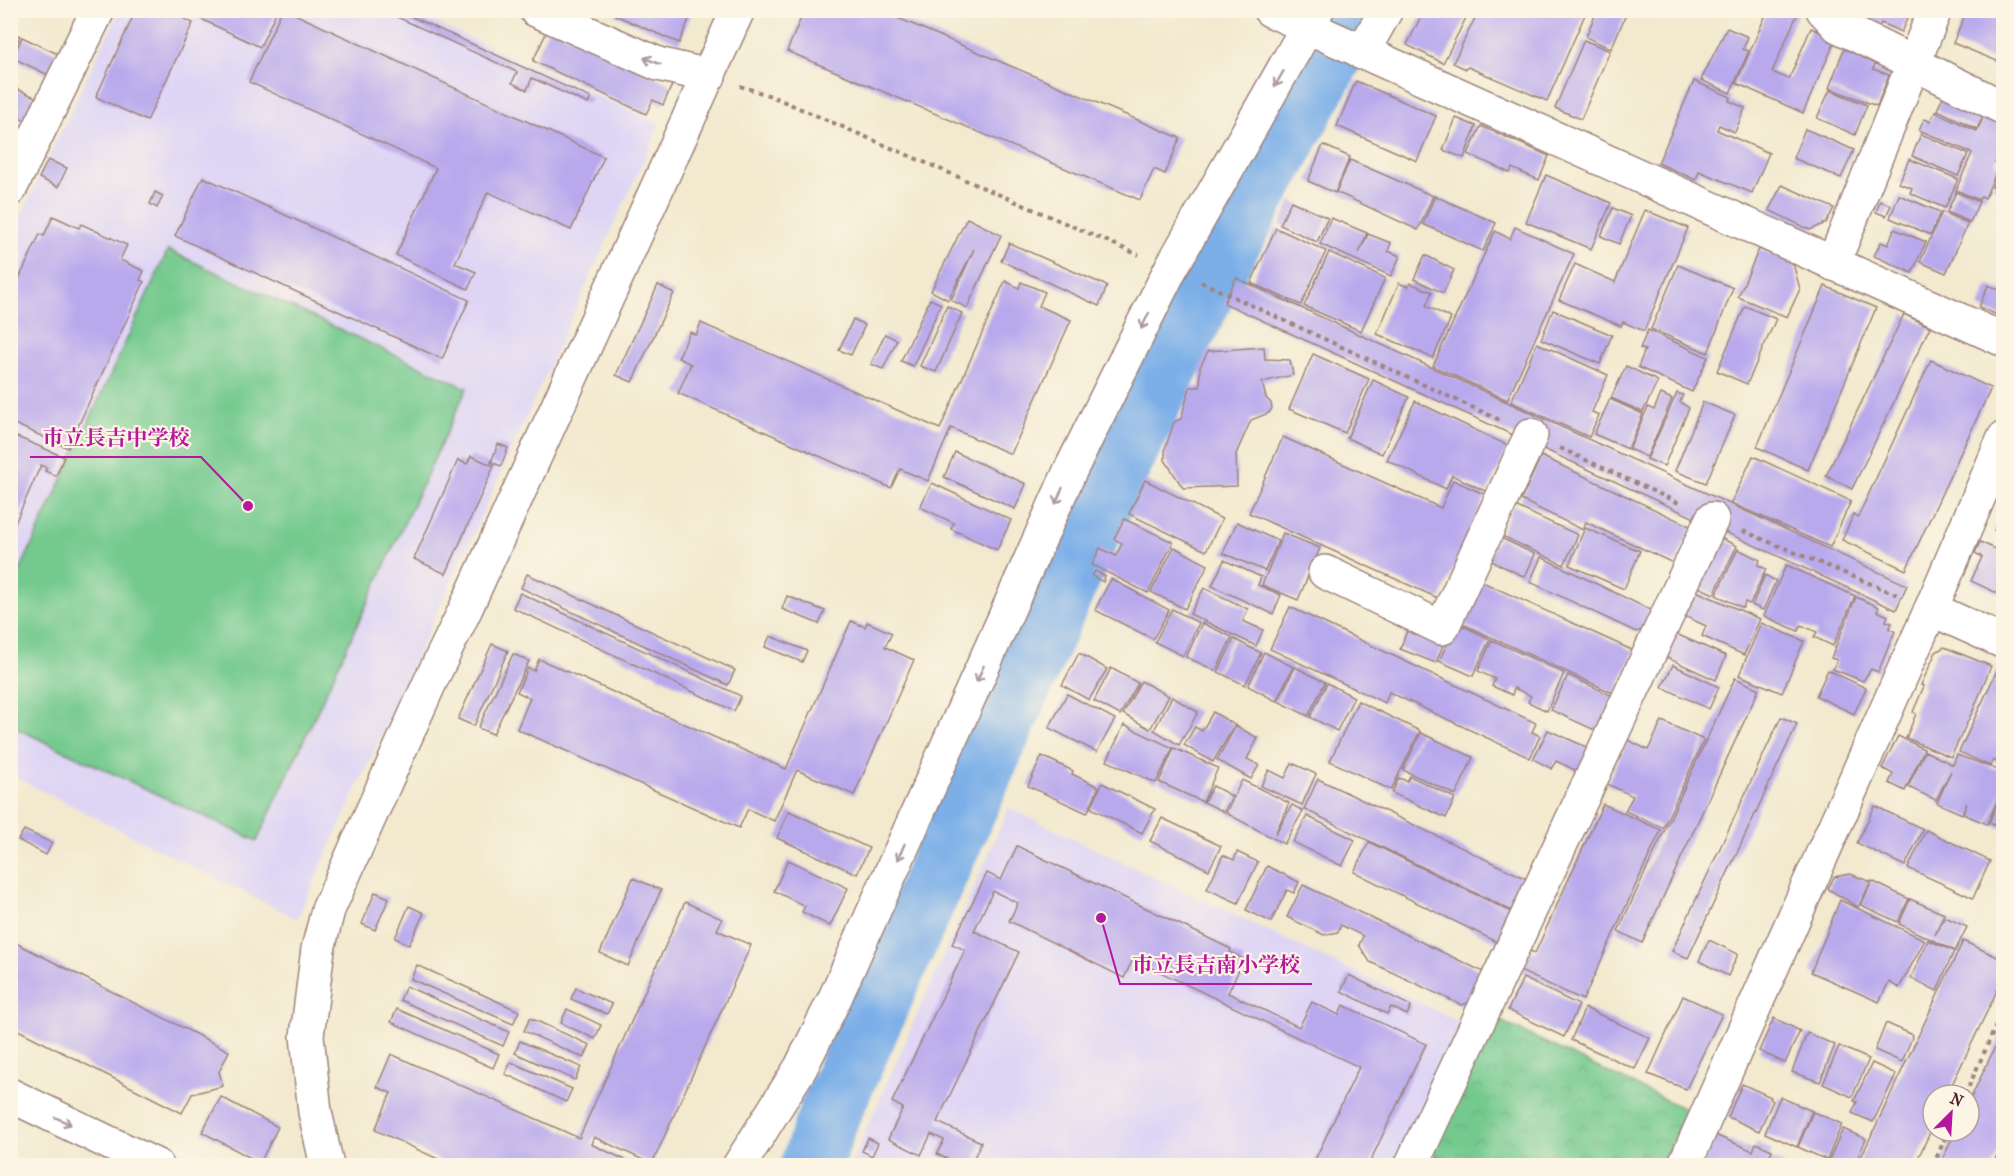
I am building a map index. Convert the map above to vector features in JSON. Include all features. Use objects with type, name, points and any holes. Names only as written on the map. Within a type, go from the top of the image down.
[{"type":"street","points":[[10,189],[98,10]]},
{"type":"street","points":[[536,10],[658,64],[709,76]]},
{"type":"street","points":[[327,1166],[315,1112],[308,1036],[318,948],[328,910],[738,10]]},
{"type":"street","points":[[1270,10],[1313,19],[1362,53],[2004,340]]},
{"type":"street","points":[[1362,53],[1386,10]]},
{"type":"street","points":[[1824,10],[1838,26],[2004,108]]},
{"type":"street","points":[[1833,264],[1935,10]]},
{"type":"street","points":[[738,1166],[801,1067],[835,998],[1070,471],[1171,268],[1313,19]]},
{"type":"street","points":[[1325,572],[1442,628],[1531,435]]},
{"type":"street","points":[[1684,1166],[1931,609],[2004,438]]},
{"type":"street","points":[[1411,1166],[1712,519]]},
{"type":"street","points":[[1931,609],[2004,642]]},
{"type":"street","points":[[10,1095],[157,1166]]},
{"type":"path","points":[[709,76],[771,96],[1171,268],[1712,519],[1931,609]]},
{"type":"path","points":[[1970,1083],[2004,1008]]},
{"type":"path","points":[[1933,1166],[1943,1143]]},
{"type":"shaded area","points":[[119,11],[410,11],[660,124],[297,919],[11,775],[10,238]]},
{"type":"shaded area","points":[[1009,808],[1472,1028],[1405,1165],[850,1166]]},
{"type":"green space","points":[[168,250],[467,388],[257,841],[11,726],[11,590]]},
{"type":"green space","points":[[1496,1019],[1687,1110],[1661,1165],[1460,1165],[1429,1151]]},
{"type":"building","points":[[136,10],[166,10],[193,23],[147,121],[96,97]]},
{"type":"building","points":[[182,10],[277,10],[260,47]]},
{"type":"building","points":[[282,10],[604,157],[571,230],[488,192],[455,263],[476,272],[468,289],[396,255],[436,168],[249,82]]},
{"type":"building","points":[[382,10],[397,10],[591,98],[588,104],[532,78],[527,90],[512,83],[517,72]]},
{"type":"building","points":[[617,10],[693,10],[679,43],[615,15]]},
{"type":"building","points":[[790,10],[879,10],[1180,138],[1165,174],[1154,169],[1140,200],[787,51],[801,18],[789,14]]},
{"type":"building","points":[[1126,10],[1144,10],[1142,17]]},
{"type":"building","points":[[1424,10],[1470,10],[1443,63],[1407,45]]},
{"type":"building","points":[[1479,10],[1587,10],[1547,101],[1468,67],[1466,69],[1453,63]]},
{"type":"building","points":[[1597,10],[1628,10],[1611,49],[1586,37]]},
{"type":"building","points":[[1768,10],[1799,10],[1772,72],[1789,79],[1811,28],[1836,39],[1803,113],[1736,83]]},
{"type":"building","points":[[1863,10],[1911,10],[1901,32],[1881,23],[1878,30],[1859,21]]},
{"type":"building","points":[[1967,10],[2004,10],[2004,64],[1953,43]]},
{"type":"building","points":[[549,27],[672,85],[663,105],[653,100],[646,114],[533,61]]},
{"type":"building","points":[[1727,28],[1748,37],[1743,49],[1749,51],[1730,93],[1701,80]]},
{"type":"building","points":[[10,32],[20,36],[10,59]]},
{"type":"building","points":[[22,37],[64,57],[60,68],[46,74],[13,58]]},
{"type":"building","points":[[1584,40],[1610,51],[1581,119],[1555,108]]},
{"type":"building","points":[[1844,49],[1876,61],[1873,69],[1889,75],[1877,106],[1829,88]]},
{"type":"building","points":[[1356,81],[1436,116],[1417,161],[1337,126]]},
{"type":"building","points":[[1694,81],[1731,97],[1729,101],[1745,108],[1735,132],[1719,125],[1717,130],[1769,153],[1752,193],[1699,171],[1696,180],[1658,163]]},
{"type":"building","points":[[10,86],[35,97],[35,108],[28,122],[10,114]]},
{"type":"building","points":[[1830,90],[1867,105],[1855,135],[1817,118]]},
{"type":"building","points":[[1946,90],[1987,108],[1977,129],[1937,110]]},
{"type":"building","points":[[1935,112],[1977,131],[1984,115],[2004,124],[2004,144],[1995,163],[1999,165],[1985,198],[1981,196],[1979,200],[1956,190],[1972,153],[1919,130],[1924,119],[1930,121]]},
{"type":"building","points":[[1456,118],[1476,126],[1464,158],[1443,150]]},
{"type":"building","points":[[1481,126],[1549,156],[1539,180],[1512,168],[1510,173],[1468,154]]},
{"type":"building","points":[[1805,129],[1854,150],[1841,178],[1793,158]]},
{"type":"building","points":[[1921,134],[1968,154],[1958,176],[1912,156]]},
{"type":"building","points":[[1323,145],[1350,157],[1335,193],[1308,181]]},
{"type":"building","points":[[1909,159],[1958,179],[1945,208],[1910,193],[1912,188],[1899,183]]},
{"type":"building","points":[[2004,159],[2004,191],[1992,187]]},
{"type":"building","points":[[48,160],[67,168],[58,187],[39,178]]},
{"type":"building","points":[[1350,160],[1433,196],[1418,230],[1336,192]]},
{"type":"building","points":[[1546,175],[1611,203],[1591,249],[1526,222]]},
{"type":"building","points":[[203,177],[469,300],[442,359],[175,236]]},
{"type":"building","points":[[1782,185],[1834,208],[1826,223],[1810,230],[1769,210]]},
{"type":"building","points":[[155,192],[163,196],[157,208],[150,204]]},
{"type":"building","points":[[1956,192],[1979,202],[1970,222],[1947,212]]},
{"type":"building","points":[[1899,195],[1940,212],[1931,235],[1890,218]]},
{"type":"building","points":[[1435,196],[1496,223],[1483,251],[1423,224]]},
{"type":"building","points":[[1291,201],[1328,218],[1317,242],[1280,225]]},
{"type":"building","points":[[1880,201],[1891,205],[1886,216],[1876,212]]},
{"type":"building","points":[[1613,208],[1631,216],[1619,244],[1601,236]]},
{"type":"building","points":[[1645,210],[1688,228],[1644,331],[1623,322],[1621,326],[1559,300],[1575,264],[1615,282]]},
{"type":"building","points":[[1942,212],[1968,223],[1946,273],[1920,262]]},
{"type":"building","points":[[53,216],[79,228],[81,224],[127,245],[120,260],[144,271],[140,280],[144,282],[68,448],[10,422],[10,298],[40,234],[44,236]]},
{"type":"building","points":[[967,218],[1001,235],[967,308],[951,300],[974,249],[948,300],[931,291]]},
{"type":"building","points":[[1331,218],[1367,233],[1359,253],[1368,234],[1391,243],[1388,251],[1400,256],[1391,276],[1320,244]]},
{"type":"building","points":[[1515,227],[1574,254],[1507,400],[1433,366],[1495,231],[1510,239]]},
{"type":"building","points":[[1276,228],[1326,251],[1301,305],[1251,283]]},
{"type":"building","points":[[1894,229],[1926,242],[1912,273],[1874,256],[1881,242],[1888,245]]},
{"type":"building","points":[[1009,243],[1107,286],[1099,306],[1001,261]]},
{"type":"building","points":[[1759,249],[1793,263],[1800,289],[1787,317],[1738,297]]},
{"type":"building","points":[[1329,252],[1385,278],[1361,331],[1304,306]]},
{"type":"building","points":[[1425,255],[1454,270],[1443,293],[1414,279]]},
{"type":"building","points":[[1678,265],[1733,288],[1708,353],[1651,329]]},
{"type":"building","points":[[1236,278],[1907,585],[1896,610],[1224,303]]},
{"type":"building","points":[[1005,281],[1019,288],[1021,282],[1045,292],[1039,306],[1071,320],[1011,454],[951,428],[928,481],[900,469],[891,488],[678,393],[691,364],[678,358],[690,332],[696,335],[701,323],[940,429]]},
{"type":"building","points":[[1399,283],[1408,287],[1410,283],[1432,292],[1426,306],[1451,318],[1433,358],[1377,334]]},
{"type":"building","points":[[658,285],[674,293],[632,382],[616,375]]},
{"type":"building","points":[[1988,285],[2004,292],[2004,318],[1979,307]]},
{"type":"building","points":[[1825,286],[1876,308],[1808,470],[1757,447]]},
{"type":"building","points":[[930,299],[941,304],[913,366],[901,361]]},
{"type":"building","points":[[947,306],[962,313],[936,372],[920,366]]},
{"type":"building","points":[[1745,306],[1776,319],[1747,384],[1717,371]]},
{"type":"building","points":[[1553,310],[1612,335],[1600,364],[1541,339]]},
{"type":"building","points":[[1904,314],[1930,327],[1852,489],[1826,476]]},
{"type":"building","points":[[853,319],[865,325],[851,355],[839,350]]},
{"type":"building","points":[[1648,330],[1708,357],[1692,392],[1638,367],[1645,350],[1640,348]]},
{"type":"building","points":[[885,334],[897,340],[883,369],[871,364]]},
{"type":"building","points":[[1537,343],[1608,375],[1592,412],[1599,415],[1589,437],[1511,402]]},
{"type":"building","points":[[1264,347],[1265,359],[1290,360],[1293,375],[1262,382],[1266,398],[1272,408],[1269,413],[1251,420],[1236,454],[1237,486],[1183,488],[1165,460],[1165,449],[1174,422],[1181,419],[1190,387],[1200,387],[1200,367],[1208,351]]},
{"type":"building","points":[[1313,354],[1369,379],[1345,433],[1289,409]]},
{"type":"building","points":[[1931,360],[1991,388],[1906,570],[1842,540],[1854,514],[1858,517]]},
{"type":"building","points":[[1626,366],[1658,381],[1643,412],[1611,398]]},
{"type":"building","points":[[1373,380],[1409,397],[1382,454],[1347,438]]},
{"type":"building","points":[[1677,393],[1683,395],[1680,402],[1689,408],[1664,466],[1647,459]]},
{"type":"building","points":[[1661,394],[1672,399],[1647,457],[1629,449],[1648,407],[1654,410]]},
{"type":"building","points":[[1610,399],[1643,414],[1628,449],[1594,434]]},
{"type":"building","points":[[1415,401],[1509,446],[1487,492],[1452,475],[1446,489],[1387,460]]},
{"type":"building","points":[[1703,402],[1735,415],[1706,483],[1675,471]]},
{"type":"building","points":[[10,434],[64,457],[56,476],[45,471],[47,468],[41,465],[15,523],[10,521]]},
{"type":"building","points":[[1283,437],[1441,508],[1453,480],[1486,495],[1440,599],[1249,513]]},
{"type":"building","points":[[498,444],[508,448],[501,466],[491,462]]},
{"type":"building","points":[[955,452],[1026,484],[1015,509],[944,477]]},
{"type":"building","points":[[471,456],[494,466],[446,574],[414,559],[458,460],[467,464]]},
{"type":"building","points":[[1541,456],[1692,527],[1675,564],[1586,522],[1583,530],[1521,500]]},
{"type":"building","points":[[1753,456],[1851,501],[1830,547],[1731,503]]},
{"type":"building","points":[[1145,480],[1222,519],[1206,551],[1129,514]]},
{"type":"building","points":[[932,483],[1011,520],[997,550],[951,529],[954,523],[920,507]]},
{"type":"building","points":[[1513,505],[1578,535],[1564,565],[1500,535]]},
{"type":"building","points":[[2004,510],[2004,534],[1994,530]]},
{"type":"building","points":[[1124,519],[1173,542],[1148,593],[1092,565],[1100,548],[1116,556],[1122,543],[1114,539]]},
{"type":"building","points":[[1237,522],[1278,541],[1265,571],[1223,553]]},
{"type":"building","points":[[1585,528],[1640,551],[1624,589],[1569,565]]},
{"type":"building","points":[[1283,533],[1320,548],[1298,600],[1262,585]]},
{"type":"building","points":[[1715,535],[1737,546],[1714,594],[1692,584]]},
{"type":"building","points":[[1499,537],[1535,554],[1525,577],[1487,559]]},
{"type":"building","points":[[1980,542],[2004,553],[2004,590],[2001,595],[1971,581],[1982,557],[1975,553]]},
{"type":"building","points":[[1174,547],[1208,565],[1185,609],[1151,592]]},
{"type":"building","points":[[1738,549],[1760,560],[1758,565],[1766,569],[1750,604],[1745,602],[1743,608],[1716,595]]},
{"type":"building","points":[[1541,557],[1657,613],[1651,627],[1636,632],[1530,582]]},
{"type":"building","points":[[1224,560],[1261,577],[1258,585],[1281,595],[1273,614],[1212,586]]},
{"type":"building","points":[[1786,565],[1855,596],[1833,646],[1814,637],[1817,632],[1801,625],[1798,631],[1764,616]]},
{"type":"building","points":[[1095,571],[1105,576],[1103,582],[1092,576]]},
{"type":"building","points":[[527,574],[735,670],[728,685],[521,588]]},
{"type":"building","points":[[1765,575],[1776,581],[1763,610],[1752,605]]},
{"type":"building","points":[[1111,579],[1169,610],[1153,639],[1095,610]]},
{"type":"building","points":[[1478,580],[1634,651],[1615,694],[1458,622]]},
{"type":"building","points":[[1204,588],[1248,609],[1243,621],[1263,630],[1256,646],[1190,614]]},
{"type":"building","points":[[1689,588],[1760,619],[1744,655],[1702,636],[1706,626],[1678,613]]},
{"type":"building","points":[[520,593],[741,696],[734,711],[513,608]]},
{"type":"building","points":[[787,596],[825,611],[819,624],[782,609]]},
{"type":"building","points":[[1856,597],[1879,607],[1877,611],[1888,616],[1886,621],[1892,623],[1889,629],[1895,631],[1878,672],[1871,669],[1863,681],[1833,669],[1837,660],[1831,658]]},
{"type":"building","points":[[1290,607],[1536,723],[1532,732],[1540,736],[1530,758],[1389,692],[1385,703],[1270,649]]},
{"type":"building","points":[[1172,609],[1199,623],[1183,656],[1155,642]]},
{"type":"building","points":[[851,621],[865,627],[867,622],[892,633],[885,647],[914,660],[854,795],[797,770],[774,821],[748,809],[739,828],[517,729],[530,698],[517,692],[528,668],[534,671],[539,659],[786,769]]},
{"type":"building","points":[[1202,623],[1232,637],[1216,671],[1186,657]]},
{"type":"building","points":[[1457,623],[1490,639],[1473,676],[1439,661]]},
{"type":"building","points":[[1761,623],[1804,641],[1782,693],[1739,675]]},
{"type":"building","points":[[1407,631],[1443,645],[1436,663],[1400,649]]},
{"type":"building","points":[[1674,633],[1726,656],[1716,680],[1663,656]]},
{"type":"building","points":[[770,636],[807,651],[802,662],[765,647]]},
{"type":"building","points":[[1234,639],[1261,653],[1245,685],[1218,672]]},
{"type":"building","points":[[1492,640],[1564,673],[1547,711],[1528,702],[1531,696],[1514,688],[1512,695],[1492,686],[1495,679],[1478,671]]},
{"type":"building","points":[[492,644],[508,651],[474,726],[458,719]]},
{"type":"building","points":[[1944,647],[1991,666],[1951,757],[1906,738],[1916,714],[1913,712],[1924,686],[1921,685],[1936,652]]},
{"type":"building","points":[[1264,652],[1293,667],[1276,701],[1248,686]]},
{"type":"building","points":[[1079,653],[1107,669],[1089,700],[1062,685]]},
{"type":"building","points":[[513,654],[529,661],[493,734],[478,728]]},
{"type":"building","points":[[2000,664],[2004,665],[2004,727],[2002,730],[2004,731],[2004,765],[1993,760],[1990,766],[1959,752]]},
{"type":"building","points":[[1673,665],[1719,687],[1709,709],[1662,687]]},
{"type":"building","points":[[1295,667],[1325,682],[1308,716],[1278,701]]},
{"type":"building","points":[[1111,668],[1138,683],[1120,715],[1094,701]]},
{"type":"building","points":[[1828,670],[1866,688],[1854,714],[1816,696]]},
{"type":"building","points":[[1568,675],[1615,697],[1599,732],[1551,710]]},
{"type":"building","points":[[1735,678],[1759,689],[1642,943],[1618,931]]},
{"type":"building","points":[[1141,681],[1169,696],[1150,729],[1123,714]]},
{"type":"building","points":[[1327,683],[1354,697],[1337,731],[1310,717]]},
{"type":"building","points":[[1067,694],[1115,719],[1097,752],[1049,728]]},
{"type":"building","points":[[1172,697],[1198,712],[1179,745],[1154,730]]},
{"type":"building","points":[[1358,701],[1420,731],[1391,790],[1330,761]]},
{"type":"building","points":[[1213,712],[1235,725],[1213,762],[1184,745],[1195,727],[1202,731]]},
{"type":"building","points":[[1781,717],[1797,724],[1688,958],[1672,951]]},
{"type":"building","points":[[1662,721],[1704,740],[1663,828],[1625,811],[1633,796],[1607,784],[1628,740],[1648,750]]},
{"type":"building","points":[[1124,725],[1173,748],[1156,783],[1107,761]]},
{"type":"building","points":[[1236,726],[1258,738],[1247,759],[1259,765],[1251,779],[1217,760]]},
{"type":"building","points":[[1548,730],[1591,749],[1581,773],[1556,761],[1552,769],[1533,759]]},
{"type":"building","points":[[1421,733],[1473,757],[1456,795],[1403,770]]},
{"type":"building","points":[[1898,736],[1924,749],[1905,791],[1889,783],[1893,774],[1882,768]]},
{"type":"building","points":[[1174,748],[1218,768],[1203,802],[1159,782]]},
{"type":"building","points":[[1925,751],[1953,765],[1957,755],[2004,772],[2004,785],[1987,824],[1963,814],[1967,803],[1962,814],[1937,803],[1951,771],[1936,800],[1908,787]]},
{"type":"building","points":[[1042,756],[1099,787],[1087,813],[1028,786]]},
{"type":"building","points":[[1292,763],[1316,774],[1302,805],[1261,786],[1269,770],[1285,778]]},
{"type":"building","points":[[1410,776],[1455,798],[1446,818],[1392,793],[1399,778],[1407,781]]},
{"type":"building","points":[[1318,779],[1535,883],[1522,916],[1304,809]]},
{"type":"building","points":[[1242,780],[1289,803],[1275,834],[1292,805],[1303,811],[1284,844],[1226,813]]},
{"type":"building","points":[[1102,783],[1155,809],[1142,833],[1091,808]]},
{"type":"building","points":[[1213,786],[1232,796],[1224,812],[1204,802]]},
{"type":"building","points":[[2004,789],[2004,829],[1989,823]]},
{"type":"building","points":[[1603,804],[1661,830],[1583,1000],[1520,971],[1530,951],[1535,953]]},
{"type":"building","points":[[1875,806],[1923,829],[1905,866],[1857,843]]},
{"type":"building","points":[[789,811],[869,848],[857,874],[777,838]]},
{"type":"building","points":[[1307,816],[1355,840],[1342,866],[1293,842]]},
{"type":"building","points":[[1162,818],[1221,846],[1209,870],[1150,841]]},
{"type":"building","points":[[24,830],[52,843],[46,855],[18,840]]},
{"type":"building","points":[[1926,830],[1990,861],[1973,898],[1908,868]]},
{"type":"building","points":[[1369,842],[1516,914],[1501,944],[1354,872]]},
{"type":"building","points":[[1017,846],[1231,949],[1230,952],[1244,959],[1228,993],[1299,1027],[1312,1002],[1339,1015],[1343,1005],[1426,1044],[1368,1166],[1312,1166],[1359,1067],[1133,959],[1124,978],[1009,921],[1018,903],[993,891],[974,931],[1019,952],[937,1122],[981,1142],[974,1158],[990,1166],[952,1166],[953,1162],[937,1154],[944,1140],[931,1134],[921,1155],[888,1139],[903,1108],[892,1102],[965,950],[952,944],[987,873],[1001,880]]},
{"type":"building","points":[[1237,852],[1258,862],[1238,903],[1207,889],[1223,855],[1234,860]]},
{"type":"building","points":[[788,860],[848,888],[830,926],[802,912],[805,906],[774,891]]},
{"type":"building","points":[[1267,866],[1299,882],[1294,893],[1287,890],[1271,922],[1246,910]]},
{"type":"building","points":[[1850,874],[1871,882],[1858,907],[1828,889],[1834,877]]},
{"type":"building","points":[[633,878],[661,890],[628,966],[600,953]]},
{"type":"building","points":[[1872,881],[1909,899],[1898,922],[1861,905]]},
{"type":"building","points":[[1303,885],[1494,977],[1483,999],[1461,1005],[1370,962],[1359,945],[1363,936],[1341,925],[1338,932],[1324,935],[1287,917]]},
{"type":"building","points":[[375,892],[389,898],[375,930],[362,924]]},
{"type":"building","points":[[1910,899],[1944,914],[1935,935],[1945,917],[1967,927],[1955,951],[1899,924]]},
{"type":"building","points":[[1840,900],[1925,940],[1899,988],[1889,982],[1879,1002],[1811,972]]},
{"type":"building","points":[[685,902],[722,919],[717,930],[751,945],[652,1164],[594,1137],[591,1144],[630,1162],[629,1166],[453,1166],[375,1130],[391,1093],[377,1087],[391,1054],[579,1138]]},
{"type":"building","points":[[409,906],[424,913],[409,945],[395,938]]},
{"type":"building","points":[[10,940],[229,1051],[219,1072],[223,1086],[192,1094],[182,1113],[10,1026]]},
{"type":"building","points":[[1709,940],[1738,954],[1728,976],[1699,961]]},
{"type":"building","points":[[1928,940],[1954,951],[1937,991],[1911,978]]},
{"type":"building","points":[[1963,941],[2004,960],[2004,976],[1953,1083],[1921,1083],[1921,1143],[1925,1143],[1914,1166],[1857,1166]]},
{"type":"building","points":[[417,965],[519,1011],[513,1024],[411,979]]},
{"type":"building","points":[[1349,975],[1411,1006],[1407,1015],[1391,1007],[1387,1014],[1341,991]]},
{"type":"building","points":[[1523,978],[1579,1005],[1564,1037],[1508,1010]]},
{"type":"building","points":[[406,986],[509,1032],[503,1046],[400,1000]]},
{"type":"building","points":[[576,988],[612,1004],[607,1014],[571,999]]},
{"type":"building","points":[[1683,996],[1722,1014],[1686,1089],[1648,1074]]},
{"type":"building","points":[[1585,1008],[1650,1038],[1635,1069],[1571,1040]]},
{"type":"building","points":[[397,1009],[499,1054],[493,1068],[391,1022]]},
{"type":"building","points":[[567,1009],[601,1025],[595,1039],[561,1023]]},
{"type":"building","points":[[530,1018],[590,1045],[584,1058],[524,1031]]},
{"type":"building","points":[[1774,1018],[1800,1031],[1785,1063],[1759,1051]]},
{"type":"building","points":[[1886,1023],[1913,1035],[1902,1062],[1875,1050]]},
{"type":"building","points":[[2004,1028],[2004,1156],[1998,1153],[1992,1166],[1940,1166],[1950,1143],[1981,1143],[1981,1083],[1978,1083]]},
{"type":"building","points":[[1807,1033],[1835,1045],[1820,1082],[1792,1072]]},
{"type":"building","points":[[520,1041],[581,1067],[575,1080],[515,1053]]},
{"type":"building","points":[[1839,1046],[1869,1059],[1852,1097],[1823,1084]]},
{"type":"building","points":[[511,1062],[572,1089],[566,1102],[505,1074]]},
{"type":"building","points":[[1872,1063],[1896,1074],[1873,1122],[1852,1113],[1857,1102],[1854,1101]]},
{"type":"building","points":[[1742,1084],[1771,1097],[1773,1101],[1759,1131],[1728,1117]]},
{"type":"building","points":[[221,1097],[278,1127],[260,1163],[202,1132]]},
{"type":"building","points":[[1780,1097],[1812,1111],[1797,1147],[1765,1133]]},
{"type":"building","points":[[1813,1112],[1842,1124],[1827,1160],[1798,1147]]},
{"type":"building","points":[[1843,1129],[1866,1139],[1854,1166],[1835,1166],[1828,1162]]},
{"type":"building","points":[[1715,1135],[1753,1151],[1756,1143],[1772,1150],[1769,1158],[1788,1166],[1702,1166]]},
{"type":"building","points":[[868,1138],[878,1143],[872,1156],[862,1151]]},
{"type":"building","points":[[1437,1157],[1455,1166],[1433,1166]]},
{"type":"waterway","points":[[811,1166],[829,1115],[1113,479],[1214,272],[1353,17]]},
{"type":"place","name":"市立長吉中学校","points":[[248,506]]},
{"type":"place","name":"市立長吉南小学校","points":[[1101,918]]}]
